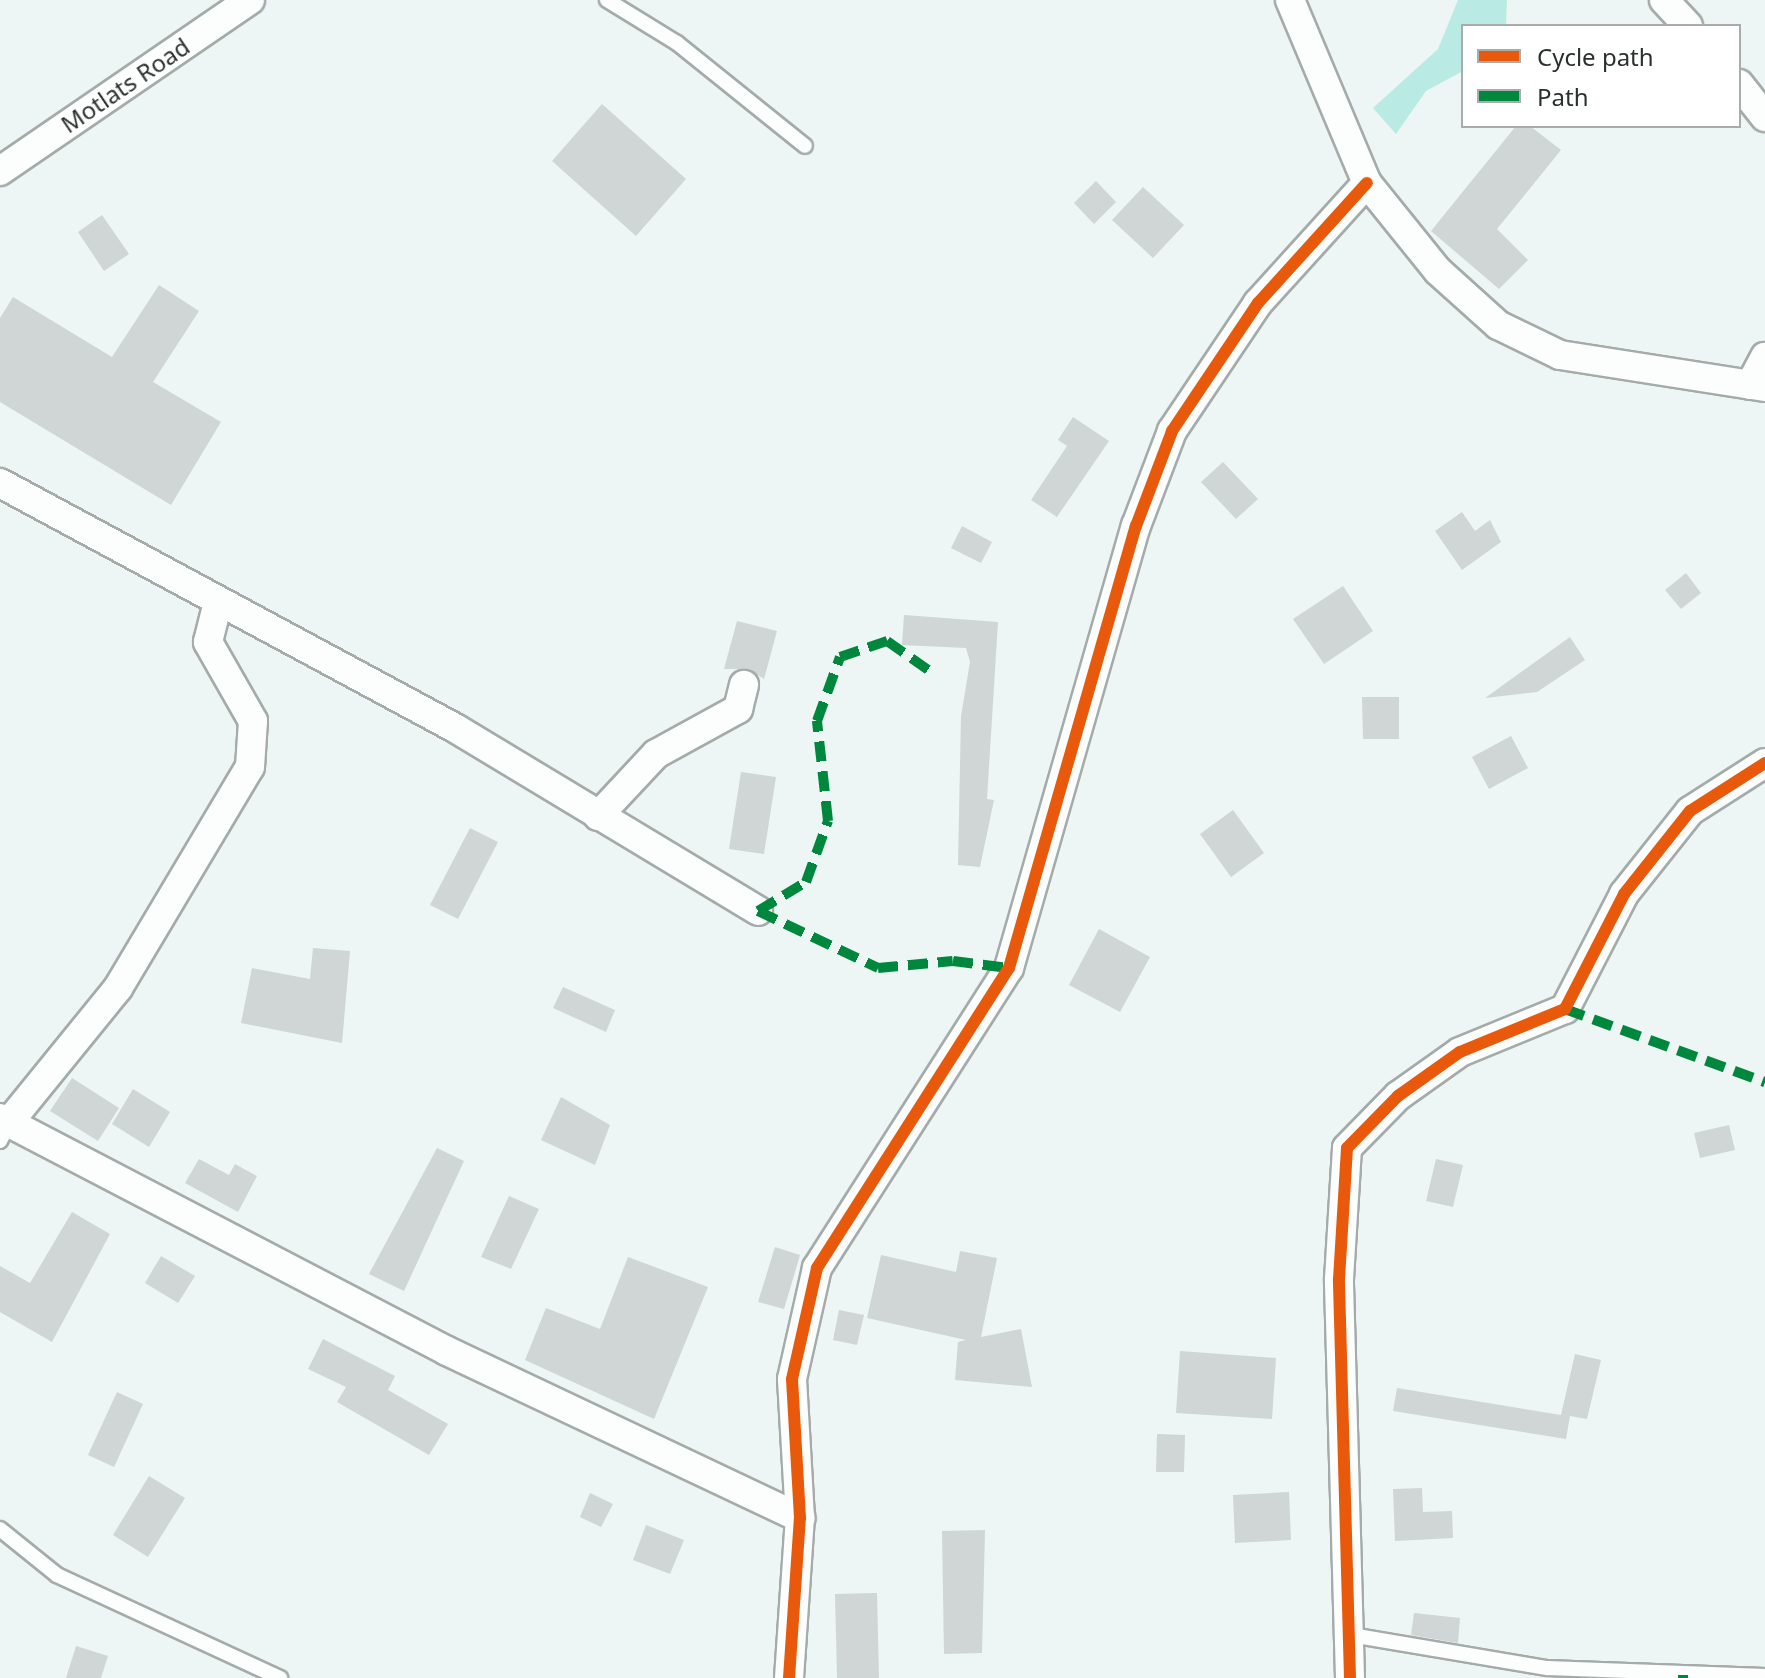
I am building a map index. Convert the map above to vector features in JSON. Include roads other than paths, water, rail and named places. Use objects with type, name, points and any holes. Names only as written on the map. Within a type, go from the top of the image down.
[{"type":"street","name":"Motlats Road","points":[[0,171],[250,0]]},
{"type":"street","points":[[1290,0],[1367,183],[1438,271],[1498,325],[1560,355],[1758,386],[1765,357]]},
{"type":"street","points":[[1667,1],[1686,24]]},
{"type":"street","points":[[1741,87],[1765,117]]},
{"type":"street","points":[[789,1678],[800,1518],[792,1379],[817,1268],[1009,968],[1136,526],[1172,431],[1258,303],[1367,183]]},
{"type":"street","points":[[0,483],[217,605],[455,728],[758,911]]},
{"type":"street","points":[[217,605],[208,642],[253,721],[250,767],[118,988],[3,1127],[447,1351],[800,1518]]},
{"type":"street","points":[[598,816],[656,754],[738,709],[744,685]]},
{"type":"street","points":[[1350,1678],[1339,1279],[1347,1148],[1398,1096],[1460,1052],[1565,1009],[1624,894],[1690,811],[1765,763]]},
{"type":"lane","points":[[607,0],[677,43],[805,146]]},
{"type":"lane","points":[[0,1529],[57,1575],[280,1678]]},
{"type":"lane","points":[[1351,1635],[1547,1668],[1765,1676]]}]
